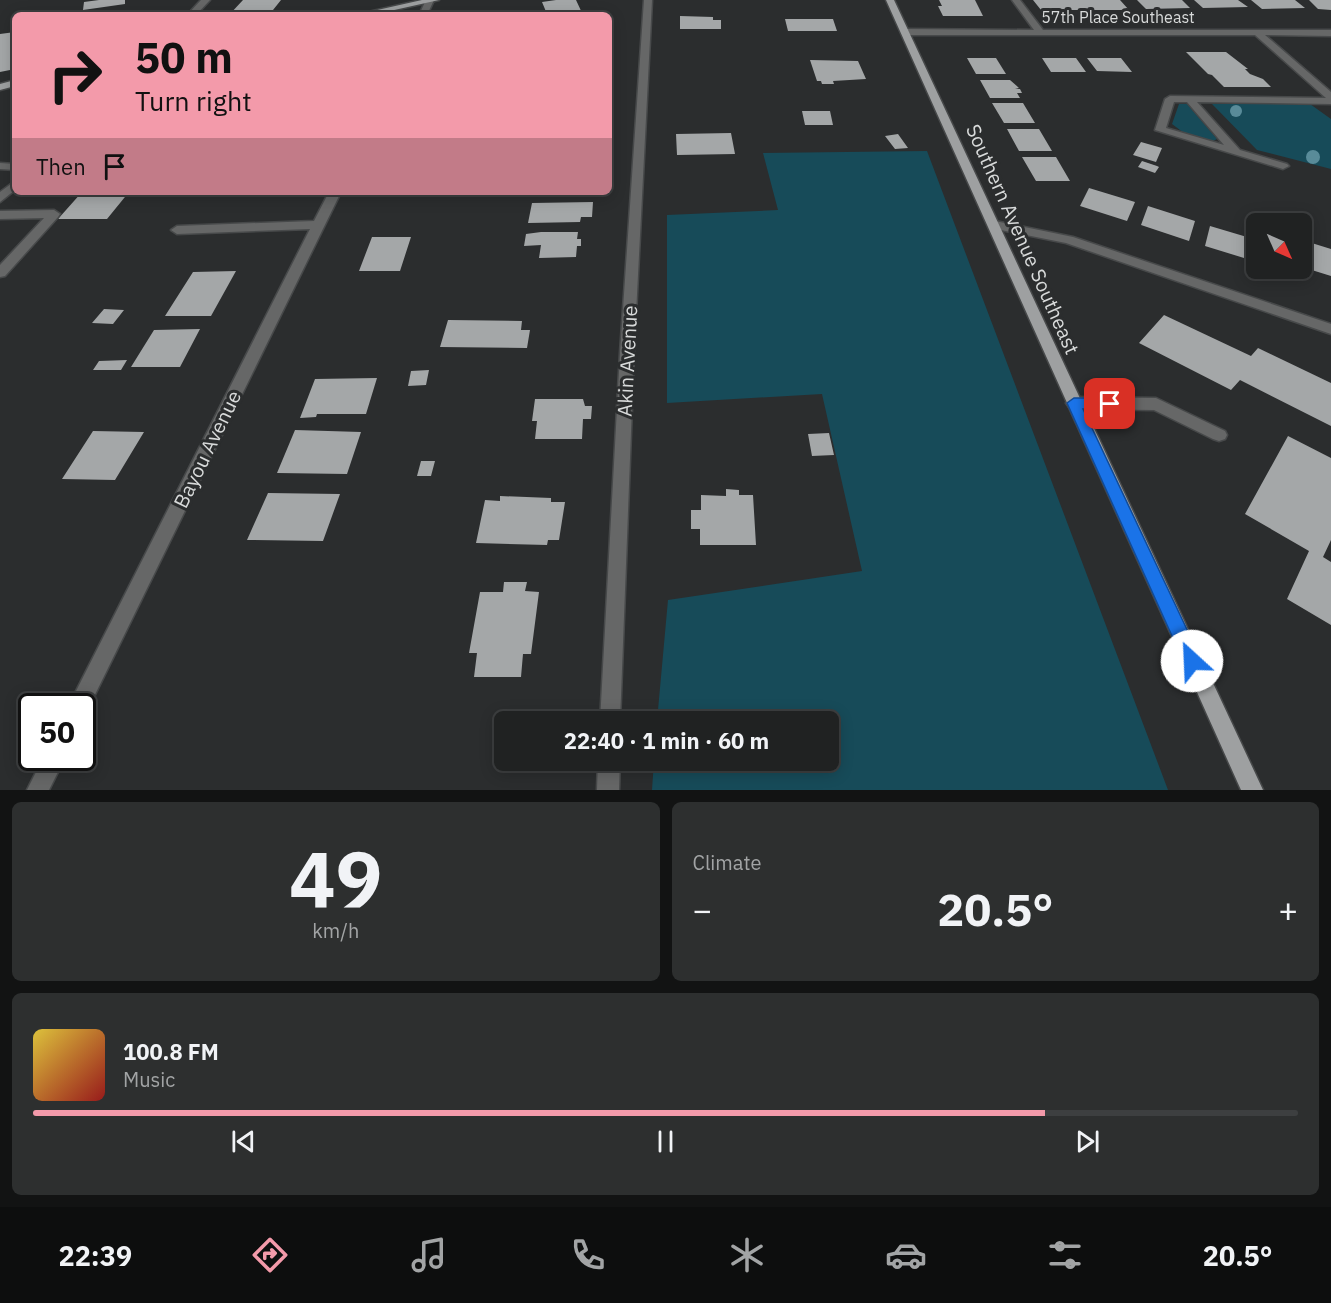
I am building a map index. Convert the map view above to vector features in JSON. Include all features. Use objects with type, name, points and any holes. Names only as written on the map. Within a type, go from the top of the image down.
[{"type":"main road","points":[[374,12],[432,0]]},
{"type":"main road","name":"Southern Avenue Southeast","points":[[890,0],[1252,790]]},
{"type":"street","name":"Akin Avenue","points":[[611,711],[627,353],[648,0]]},
{"type":"street","points":[[1016,0],[1041,33]]},
{"type":"street","points":[[194,12],[204,1]]},
{"type":"street","name":"57th Place Southeast","points":[[905,32],[1331,33]]},
{"type":"street","points":[[1256,32],[1329,95]]},
{"type":"street","points":[[1283,166],[1160,130],[1170,99],[1329,95]]},
{"type":"street","points":[[1190,99],[1236,152]]},
{"type":"street","points":[[0,199],[12,187]]},
{"type":"street","name":"Bayou Avenue","points":[[85,693],[333,195]]},
{"type":"street","points":[[0,215],[54,214],[0,273]]},
{"type":"street","points":[[177,230],[318,225]]},
{"type":"street","points":[[995,225],[1069,240],[1331,329]]},
{"type":"street","points":[[1074,403],[1156,404],[1219,435]]},
{"type":"street","points":[[38,790],[48,771]]},
{"type":"street","points":[[608,790],[609,771]]},
{"type":"shaded area","points":[[1179,104],[1187,104],[1217,139],[1213,141],[1184,133],[1172,124]]},
{"type":"shaded area","points":[[1212,104],[1310,104],[1331,119],[1331,169],[1257,150]]},
{"type":"shaded area","points":[[927,151],[1168,790],[652,790],[653,771],[839,771],[839,711],[658,711],[668,600],[862,571],[822,394],[667,403],[667,215],[778,210],[763,153]]},
{"type":"building","points":[[125,0],[125,4],[83,10],[84,2]]},
{"type":"building","points":[[243,0],[281,0],[271,12],[232,12]]},
{"type":"building","points":[[576,0],[582,12],[546,12],[542,2]]},
{"type":"building","points":[[939,0],[975,0],[983,16],[943,16],[938,6],[942,6]]},
{"type":"building","points":[[1033,0],[1120,0],[1129,10],[1041,10]]},
{"type":"building","points":[[1137,0],[1182,0],[1190,8],[1146,9]]},
{"type":"building","points":[[1194,0],[1238,0],[1248,7],[1203,8]]},
{"type":"building","points":[[1251,0],[1295,0],[1305,8],[1262,9]]},
{"type":"building","points":[[1309,0],[1331,0],[1331,10],[1318,9]]},
{"type":"building","points":[[680,16],[713,17],[713,20],[721,20],[721,29],[680,29]]},
{"type":"building","points":[[785,19],[833,19],[837,31],[788,31]]},
{"type":"building","points":[[12,32],[12,70],[0,72],[0,34]]},
{"type":"building","points":[[1186,52],[1226,52],[1248,69],[1245,69],[1250,74],[1263,79],[1271,87],[1224,87]]},
{"type":"building","points":[[967,58],[996,58],[1006,74],[976,74]]},
{"type":"building","points":[[1042,58],[1076,58],[1086,72],[1051,72]]},
{"type":"building","points":[[1087,58],[1121,58],[1132,72],[1097,71]]},
{"type":"building","points":[[810,60],[858,61],[866,79],[822,84],[821,81],[817,81]]},
{"type":"building","points":[[980,80],[1010,80],[1019,88],[1015,89],[1020,89],[1022,93],[1017,93],[1020,98],[990,98]]},
{"type":"building","points":[[992,103],[1023,103],[1035,123],[1004,123]]},
{"type":"building","points":[[802,111],[830,111],[833,125],[805,125]]},
{"type":"building","points":[[1007,129],[1039,129],[1052,151],[1019,151]]},
{"type":"building","points":[[731,133],[735,154],[677,155],[676,134]]},
{"type":"building","points":[[898,134],[908,148],[895,149],[885,136]]},
{"type":"building","points":[[1141,142],[1162,148],[1156,162],[1133,155]]},
{"type":"building","points":[[1022,157],[1056,157],[1070,181],[1036,181]]},
{"type":"building","points":[[1142,161],[1159,167],[1155,173],[1138,167]]},
{"type":"building","points":[[1089,188],[1135,202],[1127,221],[1080,206]]},
{"type":"building","points":[[79,195],[127,195],[107,219],[58,219]]},
{"type":"building","points":[[593,202],[592,217],[581,217],[580,222],[528,223],[532,203]]},
{"type":"building","points":[[1148,206],[1195,221],[1189,241],[1141,225]]},
{"type":"building","points":[[1210,226],[1246,237],[1246,259],[1205,246]]},
{"type":"building","points":[[578,232],[577,239],[581,239],[581,246],[577,246],[576,257],[539,258],[541,245],[524,246],[526,234]]},
{"type":"building","points":[[372,237],[411,237],[400,271],[359,271]]},
{"type":"building","points":[[1312,243],[1331,249],[1331,276],[1312,270]]},
{"type":"building","points":[[236,271],[211,316],[165,316],[193,272]]},
{"type":"building","points":[[104,309],[124,310],[113,324],[92,323]]},
{"type":"building","points":[[1164,315],[1251,356],[1258,348],[1331,383],[1331,426],[1240,380],[1231,390],[1139,343]]},
{"type":"building","points":[[448,320],[522,321],[521,330],[530,330],[527,348],[440,347]]},
{"type":"building","points":[[200,329],[180,367],[131,367],[154,330]]},
{"type":"building","points":[[127,360],[121,370],[93,370],[99,361]]},
{"type":"building","points":[[429,370],[426,385],[408,386],[411,371]]},
{"type":"building","points":[[377,378],[366,414],[317,414],[316,417],[300,418],[315,379]]},
{"type":"building","points":[[535,399],[583,399],[585,406],[592,406],[591,419],[583,419],[582,439],[535,439],[537,421],[532,421]]},
{"type":"building","points":[[295,430],[361,432],[347,474],[277,473]]},
{"type":"building","points":[[93,431],[144,432],[115,480],[62,479]]},
{"type":"building","points":[[829,433],[834,455],[812,456],[808,434]]},
{"type":"building","points":[[1288,436],[1331,458],[1331,540],[1323,557],[1331,562],[1331,625],[1287,599],[1309,551],[1245,514]]},
{"type":"building","points":[[421,461],[435,461],[431,476],[417,476]]},
{"type":"building","points":[[726,489],[739,490],[739,495],[753,495],[756,545],[700,545],[700,529],[691,529],[691,510],[701,510],[701,495],[726,496]]},
{"type":"building","points":[[268,493],[340,494],[323,541],[247,540]]},
{"type":"building","points":[[500,496],[551,498],[551,502],[565,502],[559,540],[548,540],[547,545],[476,543],[485,500],[500,501]]},
{"type":"building","points":[[504,582],[527,582],[525,591],[539,592],[531,654],[523,654],[521,677],[474,677],[477,653],[469,653],[480,592],[503,592]]},
{"type":"route","points":[[1110,404],[1074,403],[1192,661]]}]
